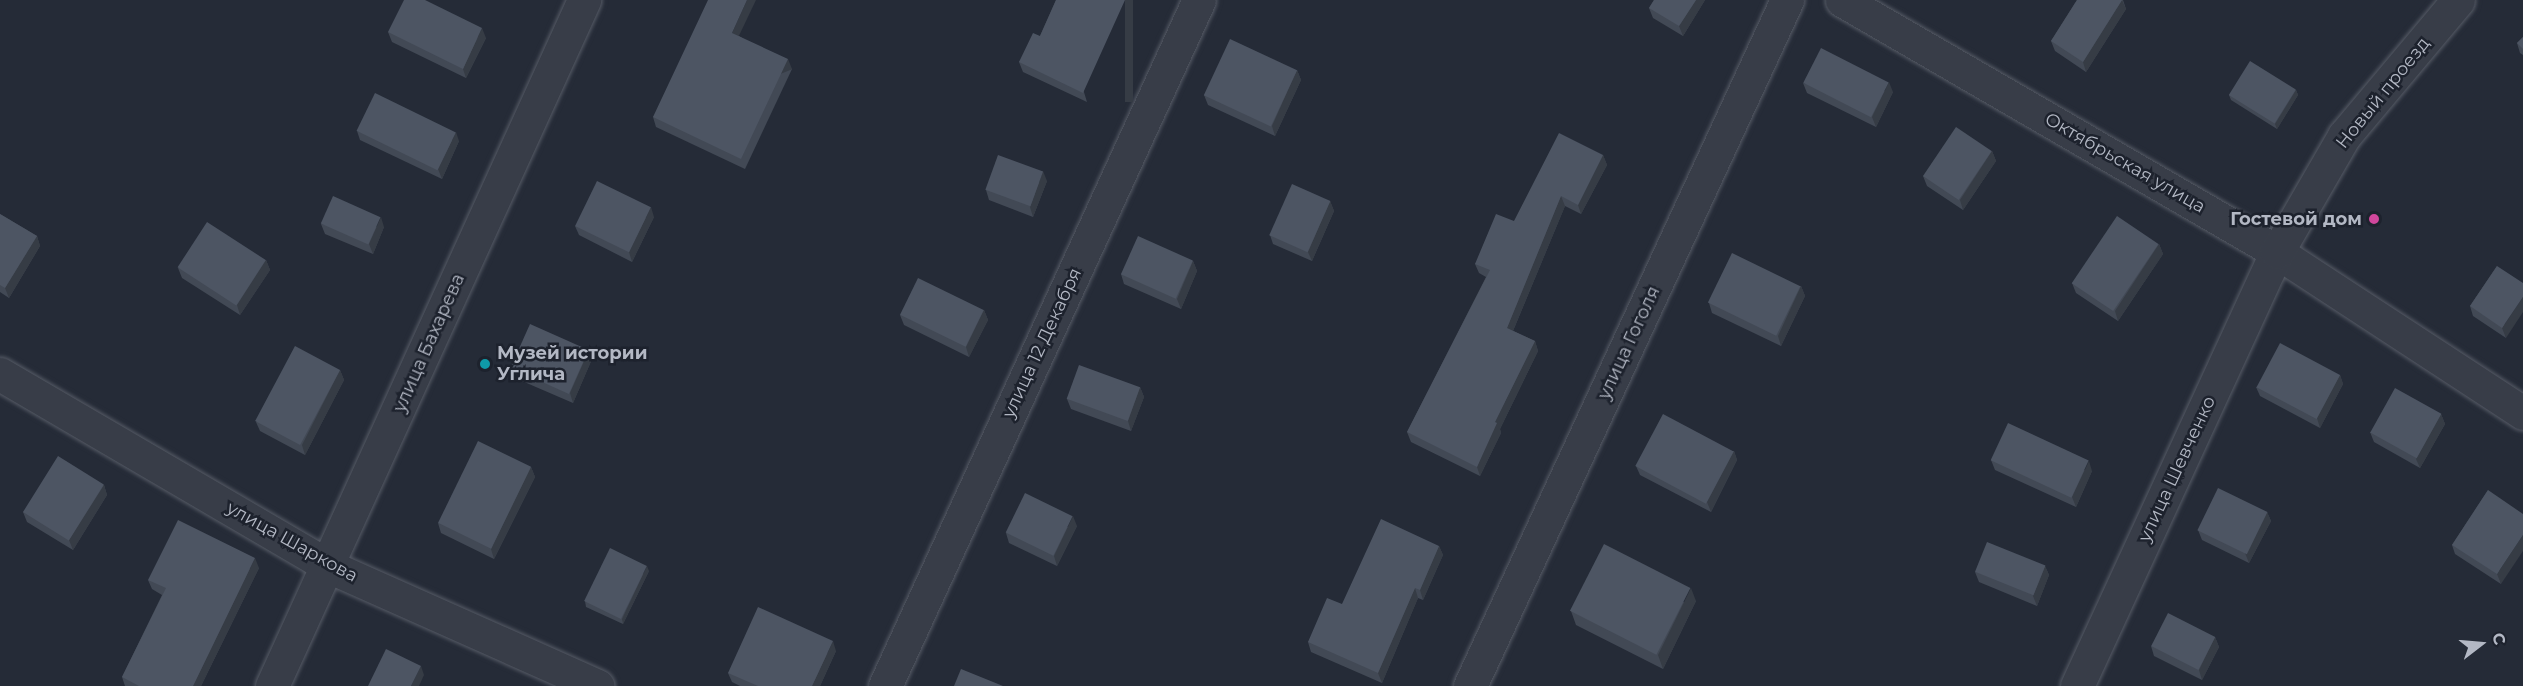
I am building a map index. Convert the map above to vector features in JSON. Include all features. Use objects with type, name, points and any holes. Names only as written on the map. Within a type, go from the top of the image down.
[{"type":"street","name":"улица Бахарева","points":[[272,686],[584,0]]},
{"type":"street","name":"улица 12 Декабря","points":[[885,686],[1199,0]]},
{"type":"street","name":"улица Гоголя","points":[[1470,686],[1787,0]]},
{"type":"street","name":"Октябрьская улица","points":[[1842,0],[2277,252],[2523,413]]},
{"type":"street","name":"Новый проезд","points":[[2277,252],[2344,136],[2458,0]]},
{"type":"street","name":"улица Шевченко","points":[[2077,686],[2277,252]]},
{"type":"street","name":"улица Шаркова","points":[[0,374],[328,566],[597,686]]},
{"type":"building","points":[[404,0],[425,0],[482,28],[463,69],[388,32]]},
{"type":"building","points":[[708,0],[747,0],[732,33],[788,59],[741,159],[653,117]]},
{"type":"building","points":[[1056,0],[1125,0],[1083,93],[1019,62],[1033,33],[1040,36]]},
{"type":"building","points":[[1654,0],[1696,0],[1679,26],[1649,8]]},
{"type":"building","points":[[2077,0],[2122,0],[2083,62],[2051,41]]},
{"type":"building","points":[[2523,37],[2523,49],[2517,43]]},
{"type":"building","points":[[1230,39],[1297,70],[1271,126],[1204,95]]},
{"type":"building","points":[[1821,48],[1889,83],[1871,117],[1803,83]]},
{"type":"building","points":[[2250,61],[2296,90],[2275,124],[2229,95]]},
{"type":"building","points":[[375,93],[456,132],[437,170],[357,131]]},
{"type":"building","points":[[1956,127],[1992,151],[1959,200],[1923,176]]},
{"type":"building","points":[[1559,133],[1603,155],[1578,205],[1561,196],[1507,328],[1535,341],[1495,422],[1497,423],[1477,467],[1407,432],[1490,270],[1475,264],[1496,214],[1514,221]]},
{"type":"building","points":[[998,155],[1043,171],[1030,206],[985,190]]},
{"type":"building","points":[[597,181],[651,207],[629,252],[575,226]]},
{"type":"building","points":[[1292,184],[1330,201],[1308,252],[1269,235]]},
{"type":"building","points":[[333,196],[381,217],[368,245],[321,223]]},
{"type":"building","points":[[0,214],[37,236],[5,288],[0,285]]},
{"type":"building","points":[[2117,216],[2158,244],[2113,311],[2072,283]]},
{"type":"building","points":[[207,222],[266,260],[236,305],[178,267]]},
{"type":"building","points":[[1138,236],[1193,260],[1176,299],[1121,274]]},
{"type":"building","points":[[1732,253],[1800,286],[1776,336],[1708,302]]},
{"type":"building","points":[[2497,266],[2523,283],[2523,297],[2502,328],[2470,306]]},
{"type":"building","points":[[918,278],[984,310],[966,347],[900,315]]},
{"type":"building","points":[[530,324],[588,350],[569,394],[510,368]]},
{"type":"building","points":[[2280,343],[2340,375],[2317,419],[2257,387]]},
{"type":"building","points":[[295,346],[340,370],[300,445],[255,421]]},
{"type":"building","points":[[1079,365],[1140,387],[1128,421],[1067,399]]},
{"type":"building","points":[[2395,388],[2441,414],[2417,458],[2370,433]]},
{"type":"building","points":[[1663,414],[1734,452],[1706,504],[1635,466]]},
{"type":"building","points":[[2008,423],[2089,461],[2071,498],[1991,460]]},
{"type":"building","points":[[478,441],[531,467],[491,549],[438,523]]},
{"type":"building","points":[[58,456],[104,485],[69,541],[23,512]]},
{"type":"building","points":[[2218,488],[2267,512],[2247,554],[2197,530]]},
{"type":"building","points":[[2488,490],[2523,514],[2523,535],[2497,574],[2452,545]]},
{"type":"building","points":[[1025,493],[1073,516],[1053,556],[1006,533]]},
{"type":"building","points":[[1381,519],[1439,546],[1420,590],[1415,588],[1378,673],[1308,642],[1327,598],[1342,604]]},
{"type":"building","points":[[178,520],[255,558],[193,686],[139,686],[122,677],[166,588],[148,580]]},
{"type":"building","points":[[1987,542],[2045,566],[2033,595],[1975,572]]},
{"type":"building","points":[[1604,544],[1690,588],[1656,655],[1570,611]]},
{"type":"building","points":[[610,548],[647,566],[621,619],[584,601]]},
{"type":"building","points":[[758,607],[833,641],[812,686],[758,686],[728,673]]},
{"type":"building","points":[[2168,613],[2215,637],[2198,670],[2151,646]]},
{"type":"building","points":[[386,649],[421,666],[411,686],[368,686]]},
{"type":"building","points":[[961,669],[1003,686],[954,686]]},
{"type":"place","name":"Гостевой дом","points":[[2374,219]]},
{"type":"place","name":"Музей истории Углича","points":[[485,364]]}]
